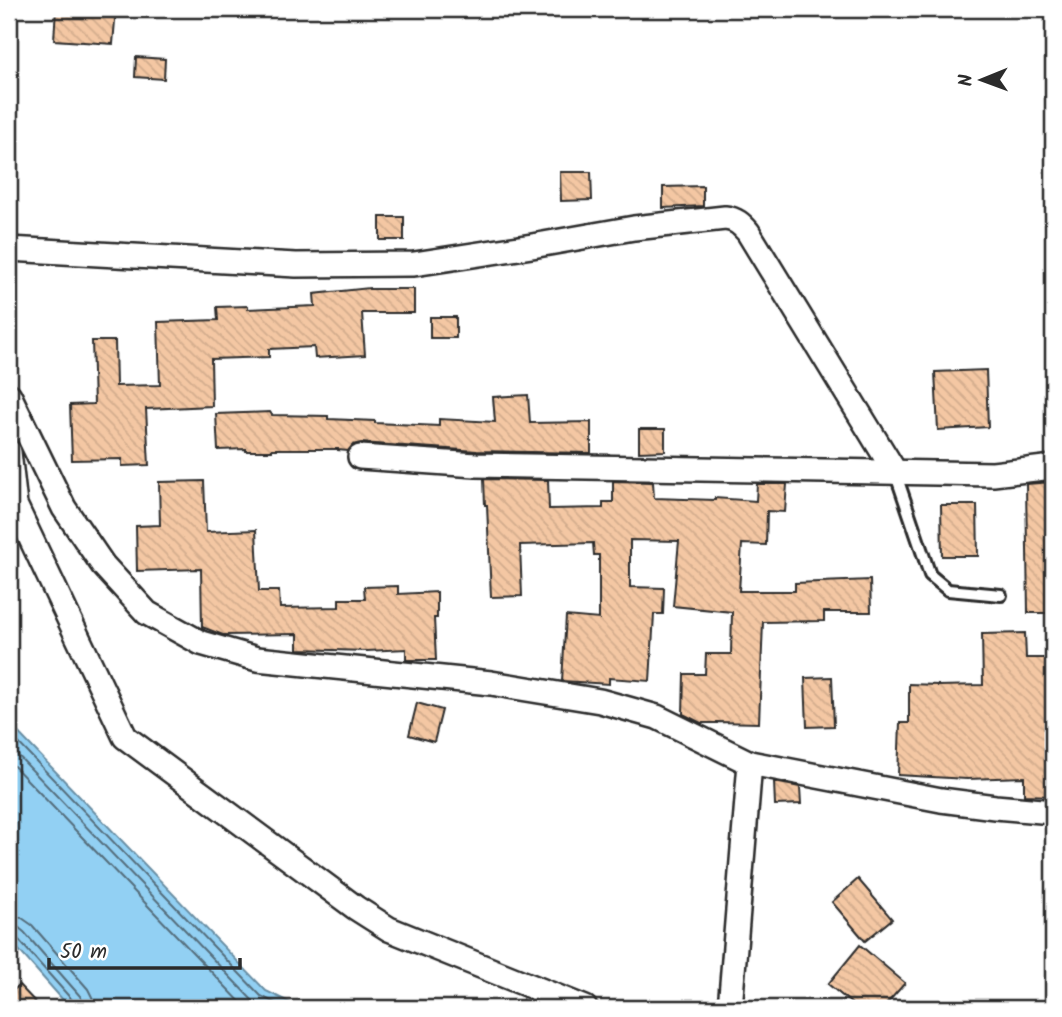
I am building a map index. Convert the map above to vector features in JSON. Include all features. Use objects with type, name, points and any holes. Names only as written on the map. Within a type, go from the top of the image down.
[{"type":"street","points":[[9,248],[296,265],[414,264],[634,228],[733,219],[748,232],[895,472]]},
{"type":"street","points":[[9,396],[64,508],[103,565],[147,613],[201,643],[257,659],[491,683],[600,701],[657,717],[750,763],[941,800],[1053,812]]},
{"type":"street","points":[[9,452],[15,505],[125,737],[356,908],[389,929],[585,1008]]},
{"type":"street","points":[[360,457],[477,465],[993,474],[1053,467]]},
{"type":"street","points":[[730,1008],[750,763]]},
{"type":"lane","points":[[895,472],[930,575],[948,590],[1001,595]]},
{"type":"water","points":[[9,723],[266,991],[301,1008],[70,1008],[9,939]]},
{"type":"building","points":[[56,9],[116,9],[113,44],[54,40]]},
{"type":"building","points":[[136,57],[165,59],[164,79],[135,77]]},
{"type":"building","points":[[560,172],[591,172],[592,200],[561,201]]},
{"type":"building","points":[[703,186],[703,206],[663,208],[663,187]]},
{"type":"building","points":[[380,217],[404,217],[404,240],[380,240]]},
{"type":"building","points":[[369,288],[414,289],[414,313],[362,313],[365,355],[315,358],[314,347],[269,349],[269,357],[211,359],[212,406],[146,409],[149,465],[122,466],[122,459],[72,460],[70,405],[94,404],[92,341],[115,341],[116,386],[160,385],[158,322],[218,320],[217,307],[248,306],[248,309],[315,306],[314,294]]},
{"type":"building","points":[[430,317],[456,317],[456,338],[430,338]]},
{"type":"building","points":[[986,370],[988,427],[938,430],[935,372]]},
{"type":"building","points":[[528,395],[530,423],[591,422],[591,453],[477,451],[361,443],[353,445],[348,451],[218,450],[216,414],[270,412],[272,415],[328,416],[328,419],[439,426],[439,419],[495,422],[493,397]]},
{"type":"building","points":[[639,429],[665,429],[665,451],[639,452]]},
{"type":"building","points":[[484,479],[548,480],[549,509],[603,508],[603,502],[613,502],[613,481],[653,482],[654,498],[756,501],[757,484],[787,484],[785,512],[767,511],[766,545],[742,544],[739,591],[795,591],[795,583],[870,580],[871,612],[824,612],[824,621],[763,622],[759,723],[701,723],[683,714],[684,674],[705,674],[706,654],[731,654],[732,612],[673,606],[679,541],[630,540],[630,587],[664,588],[663,614],[654,614],[650,681],[609,678],[609,684],[562,681],[566,616],[599,619],[599,555],[594,555],[593,543],[520,545],[522,596],[491,597]]},
{"type":"building","points":[[204,481],[206,532],[256,530],[259,591],[279,591],[280,608],[339,607],[339,599],[365,599],[364,587],[398,586],[398,594],[437,592],[437,618],[434,618],[436,660],[406,660],[406,649],[298,649],[298,634],[223,635],[202,627],[201,569],[137,571],[136,526],[160,525],[159,482]]},
{"type":"building","points":[[1053,482],[1053,613],[1028,613],[1026,484]]},
{"type":"building","points":[[941,505],[977,505],[978,556],[942,556]]},
{"type":"building","points":[[1025,633],[1026,658],[1053,658],[1053,796],[1024,795],[1024,777],[967,779],[898,775],[900,723],[909,723],[909,684],[983,685],[982,634]]},
{"type":"building","points":[[832,677],[834,726],[807,727],[805,678]]},
{"type":"building","points":[[417,703],[442,710],[434,742],[409,735]]},
{"type":"building","points":[[774,782],[800,787],[801,804],[775,805]]},
{"type":"building","points":[[858,879],[892,919],[865,941],[832,902]]},
{"type":"building","points":[[860,945],[905,983],[883,1008],[857,1008],[828,984]]},
{"type":"building","points":[[19,985],[41,1008],[9,1008],[9,995]]}]
